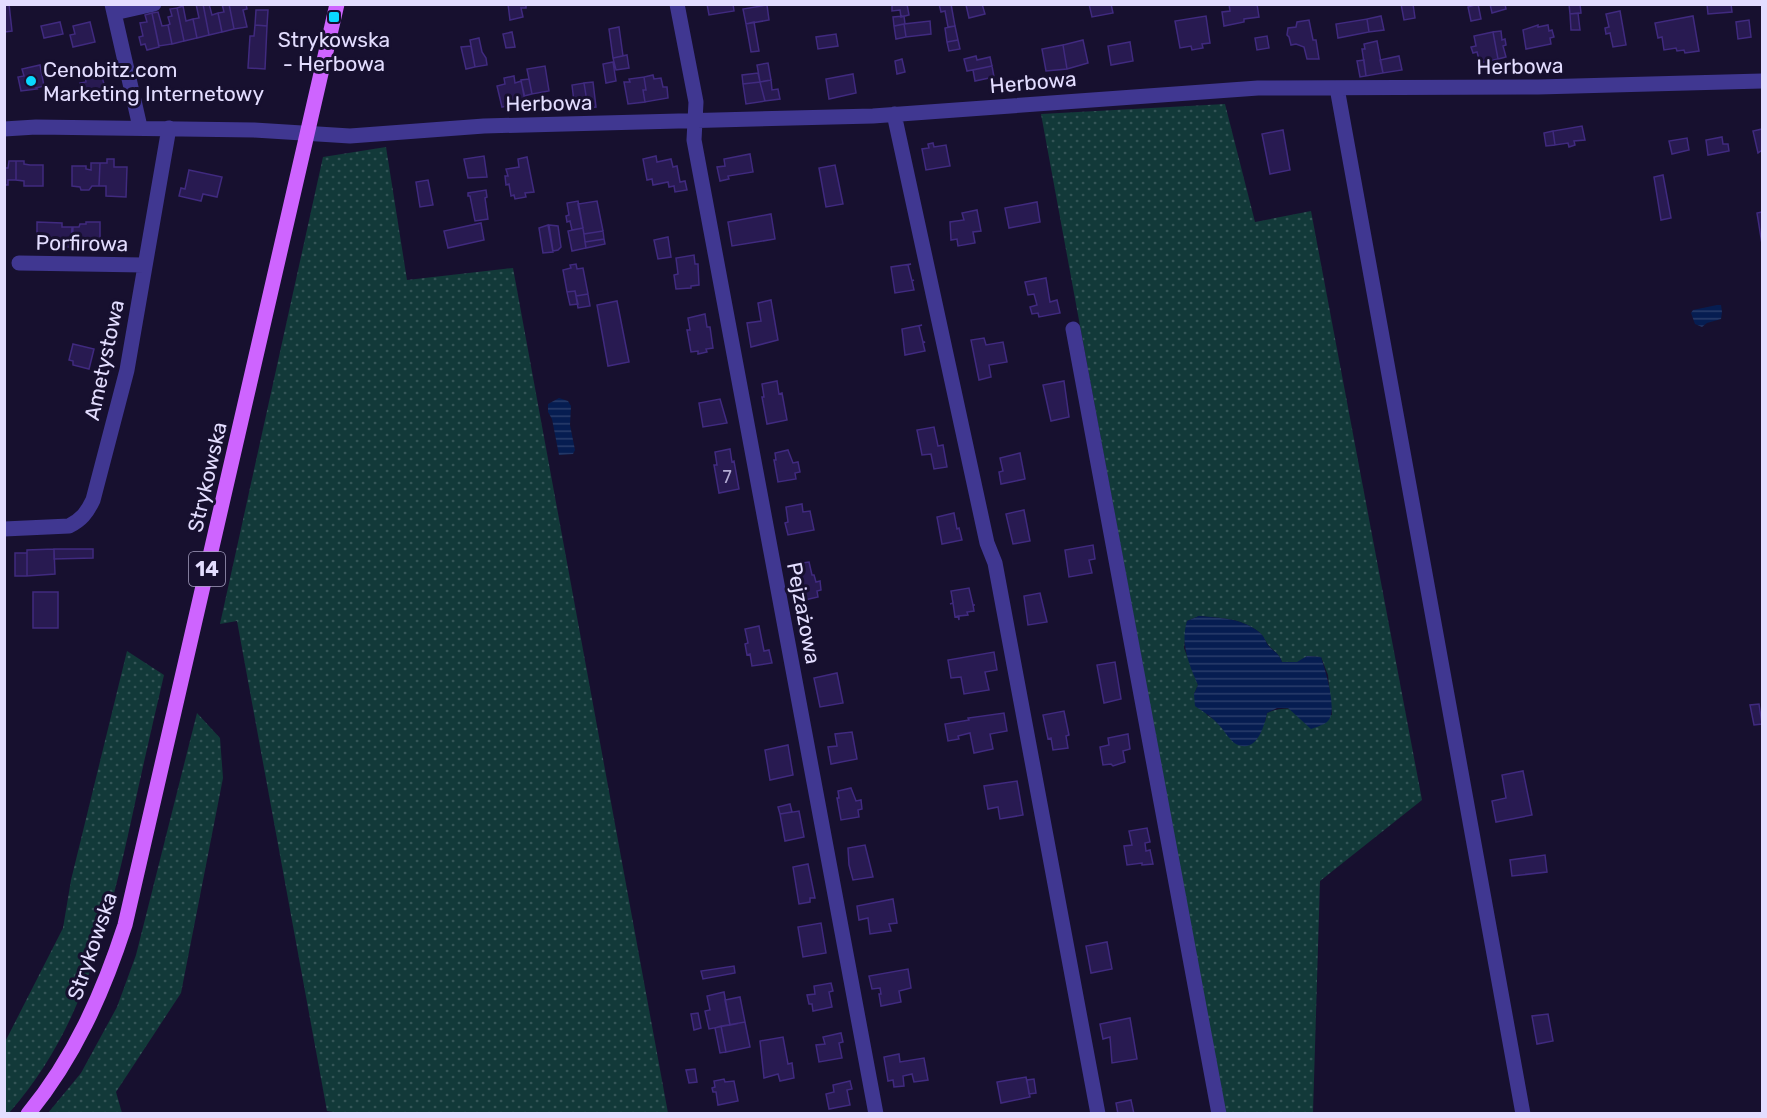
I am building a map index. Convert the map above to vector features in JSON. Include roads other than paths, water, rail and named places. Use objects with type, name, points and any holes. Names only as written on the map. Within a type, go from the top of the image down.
[{"type":"main road","name":"Strykowska","points":[[28,1113],[62,1066],[83,1030],[106,980],[125,925],[336,4]]},
{"type":"street","points":[[140,127],[113,9],[154,4]]},
{"type":"street","name":"Pejzażowa","points":[[677,4],[696,102],[694,140],[876,1113]]},
{"type":"street","name":"Herbowa","points":[[4,129],[140,127],[350,136],[484,126],[894,114],[1235,89],[1538,87],[1762,81]]},
{"type":"street","points":[[1337,88],[1523,1113]]},
{"type":"street","points":[[894,114],[987,543],[995,563],[1098,1113]]},
{"type":"street","name":"Ametystowa","points":[[4,529],[69,526],[87,512],[93,500],[127,370],[169,128]]},
{"type":"street","name":"Porfirowa","points":[[19,263],[144,265]]},
{"type":"street","points":[[1073,329],[1219,1113]]},
{"type":"water","points":[[1721,305],[1721,319],[1702,327],[1695,324],[1691,313],[1693,310]]},
{"type":"water","points":[[559,398],[568,401],[571,406],[570,425],[575,450],[573,454],[559,455],[552,419],[548,412],[548,404]]},
{"type":"water","points":[[1199,616],[1230,620],[1252,627],[1262,634],[1282,662],[1297,662],[1307,656],[1321,657],[1328,680],[1332,708],[1328,721],[1311,729],[1288,708],[1277,708],[1267,713],[1264,726],[1254,743],[1243,746],[1233,742],[1215,720],[1195,706],[1194,694],[1198,685],[1189,662],[1184,638],[1187,621]]},
{"type":"place","name":"Strykowska - Herbowa","points":[[334,17]]},
{"type":"place","name":"Cenobitz.com Marketing Internetowy","points":[[31,81]]}]
